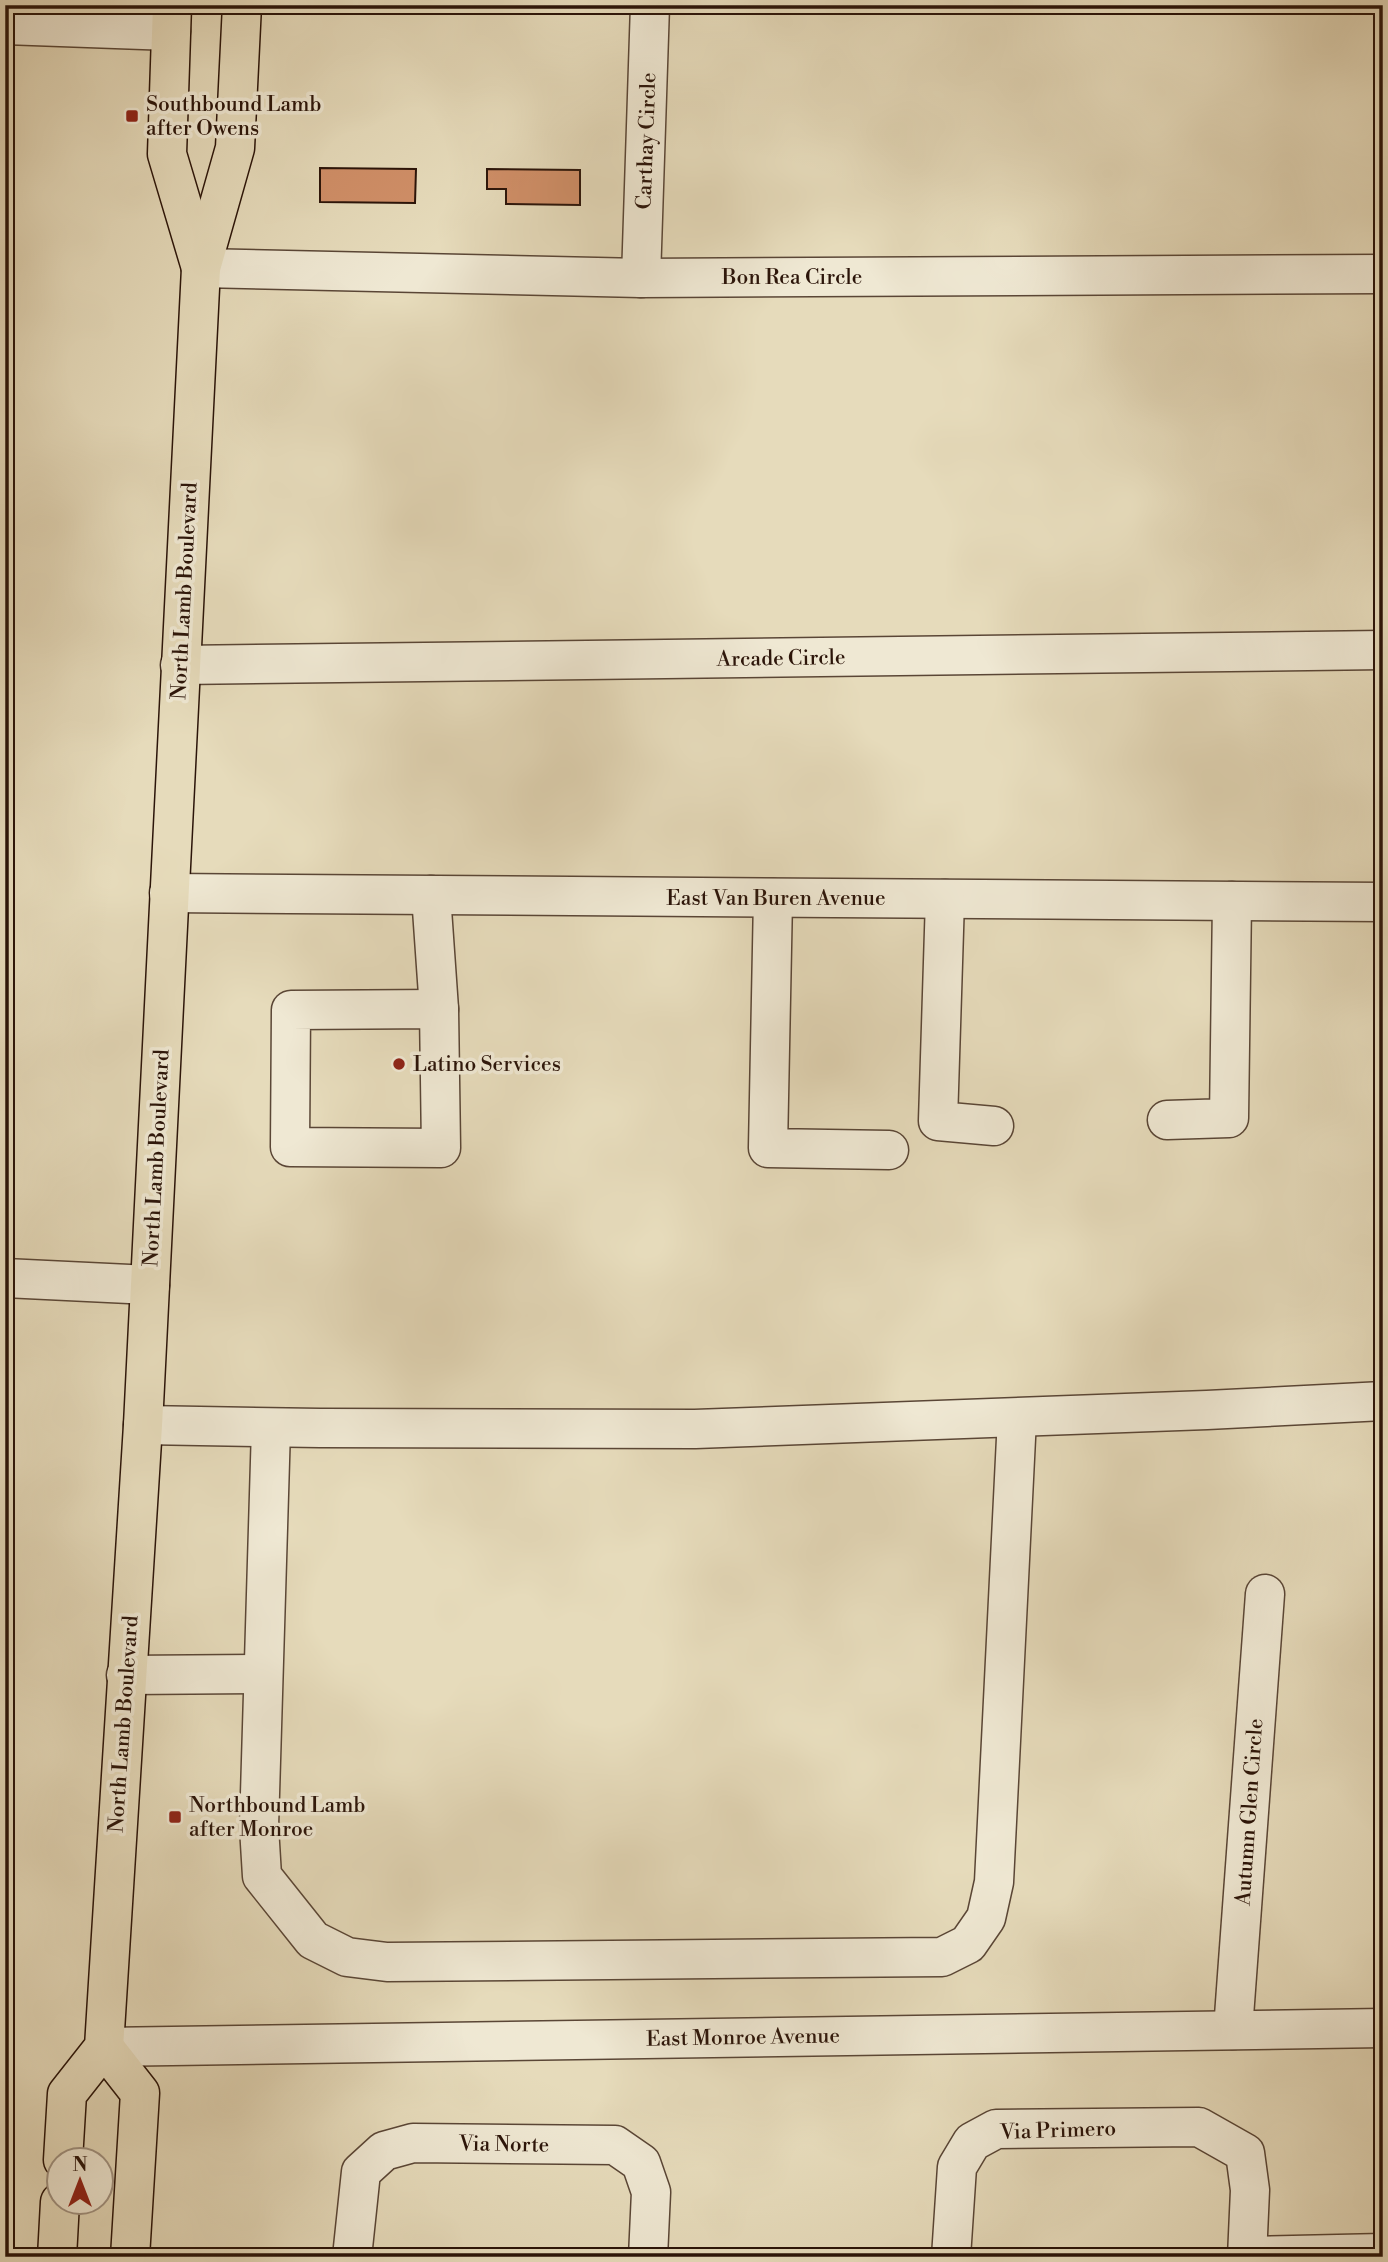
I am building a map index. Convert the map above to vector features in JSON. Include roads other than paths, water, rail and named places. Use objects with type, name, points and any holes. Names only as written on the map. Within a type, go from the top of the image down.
[{"type":"main road","name":"North Lamb Boulevard","points":[[104,2047],[143,1425],[201,268],[235,148],[242,5]]},
{"type":"main road","name":"North Lamb Boulevard","points":[[172,18],[167,154],[201,268]]},
{"type":"main road","points":[[64,2146],[67,2094],[104,2047],[140,2092],[130,2257]]},
{"type":"main road","points":[[57,2257],[59,2216]]},
{"type":"street","name":"Carthay Circle","points":[[641,278],[650,5]]},
{"type":"street","points":[[5,25],[172,18]]},
{"type":"street","name":"Bon Rea Circle","points":[[201,268],[641,278],[1383,274]]},
{"type":"street","name":"Arcade Circle","points":[[180,665],[1383,650]]},
{"type":"street","name":"East Van Buren Avenue","points":[[169,893],[1383,902]]},
{"type":"street","points":[[431,895],[439,1009],[441,1148],[290,1147],[291,1010],[439,1009]]},
{"type":"street","points":[[774,898],[768,1148],[889,1150]]},
{"type":"street","points":[[945,899],[938,1121],[994,1126]]},
{"type":"street","points":[[1167,1119],[1230,1118],[1232,901]]},
{"type":"street","points":[[5,1278],[150,1285]]},
{"type":"street","points":[[143,1425],[695,1429],[1017,1418],[1383,1401]]},
{"type":"street","points":[[271,1428],[258,1828],[262,1876],[313,1940],[347,1957],[387,1962],[942,1957],[968,1944],[986,1918],[994,1882],[1017,1418]]},
{"type":"street","name":"Autumn Glen Circle","points":[[1233,2030],[1265,1594]]},
{"type":"street","points":[[126,1675],[263,1674]]},
{"type":"street","name":"East Monroe Avenue","points":[[104,2047],[1383,2028]]},
{"type":"street","name":"Via Primero","points":[[951,2257],[957,2167],[972,2142],[996,2129],[1199,2127],[1245,2153],[1250,2190],[1247,2256]]},
{"type":"street","name":"Via Norte","points":[[352,2257],[361,2172],[384,2151],[413,2143],[615,2145],[641,2164],[651,2192],[648,2257]]},
{"type":"street","points":[[1247,2256],[1383,2253]]},
{"type":"place","name":"Southbound Lamb after Owens","points":[[132,116]]},
{"type":"place","name":"Latino Services","points":[[399,1064]]},
{"type":"place","name":"Northbound Lamb after Monroe","points":[[175,1817]]}]
